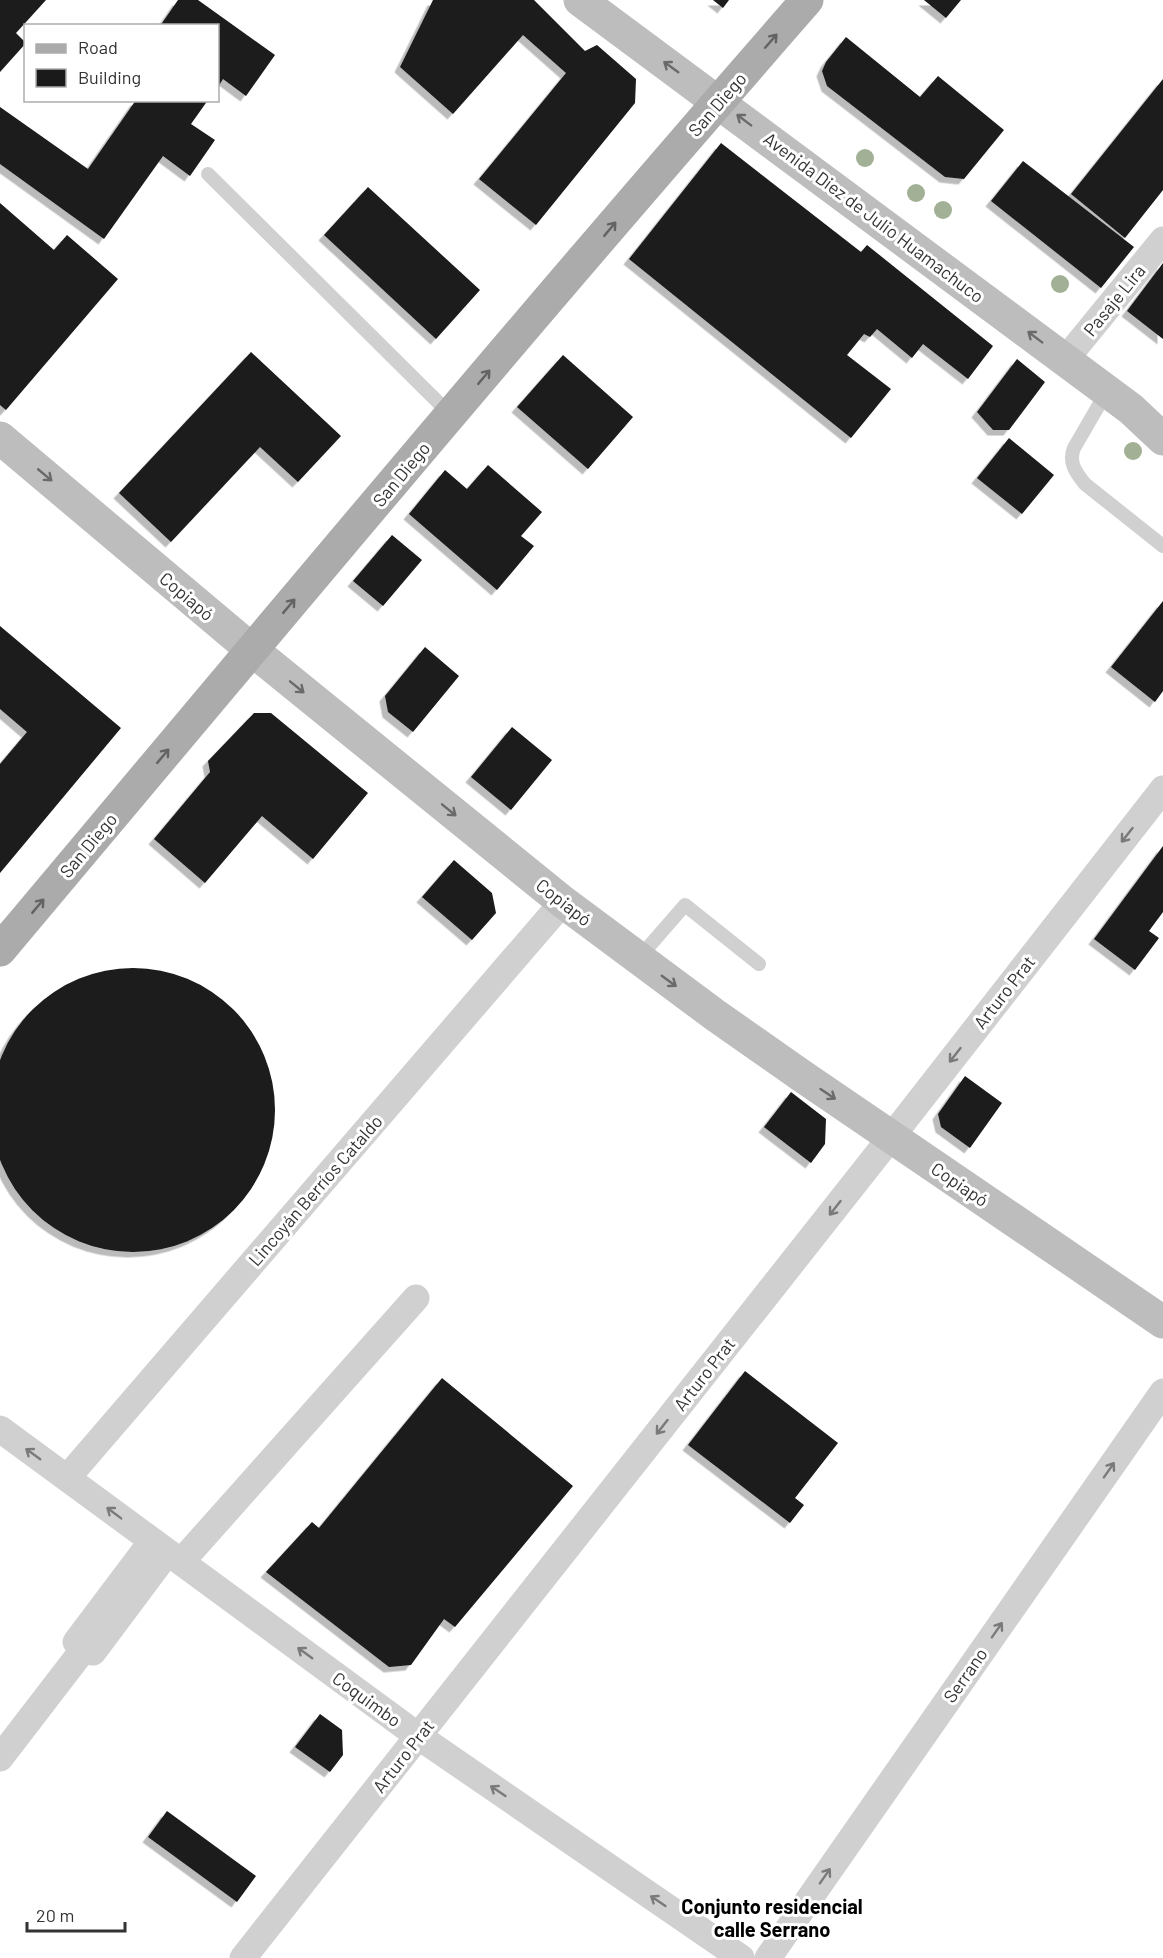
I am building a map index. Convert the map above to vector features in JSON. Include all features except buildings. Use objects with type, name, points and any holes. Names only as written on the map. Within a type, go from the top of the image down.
[{"type":"main road","name":"San Diego","points":[[0,950],[451,415],[563,294],[718,101],[807,0]]},
{"type":"street","name":"Avenida Diez de Julio Huamachuco","points":[[580,0],[1131,409],[1163,439]]},
{"type":"street","name":"Pasaje Lira","points":[[1065,360],[1163,240]]},
{"type":"street","name":"Copiapó","points":[[0,438],[252,650],[563,902],[753,1042],[1163,1322]]},
{"type":"street","name":"Arturo Prat","points":[[245,1957],[1163,789]]},
{"type":"street","name":"Lincoyán Berríos Cataldo","points":[[67,1478],[563,902]]},
{"type":"street","points":[[0,1758],[83,1650],[93,1652],[167,1552],[416,1298]]},
{"type":"street","name":"Serrano","points":[[768,1958],[1163,1392]]},
{"type":"street","name":"Coquimbo","points":[[0,1430],[418,1736],[741,1958]]},
{"type":"lane","points":[[208,174],[451,415]]},
{"type":"lane","points":[[1107,392],[1071,454],[1072,464],[1084,484],[1163,546]]},
{"type":"lane","points":[[638,959],[685,905],[759,963]]},
{"type":"district","name":"Conjunto residencial calle Serrano","points":[[772,1918]]}]
